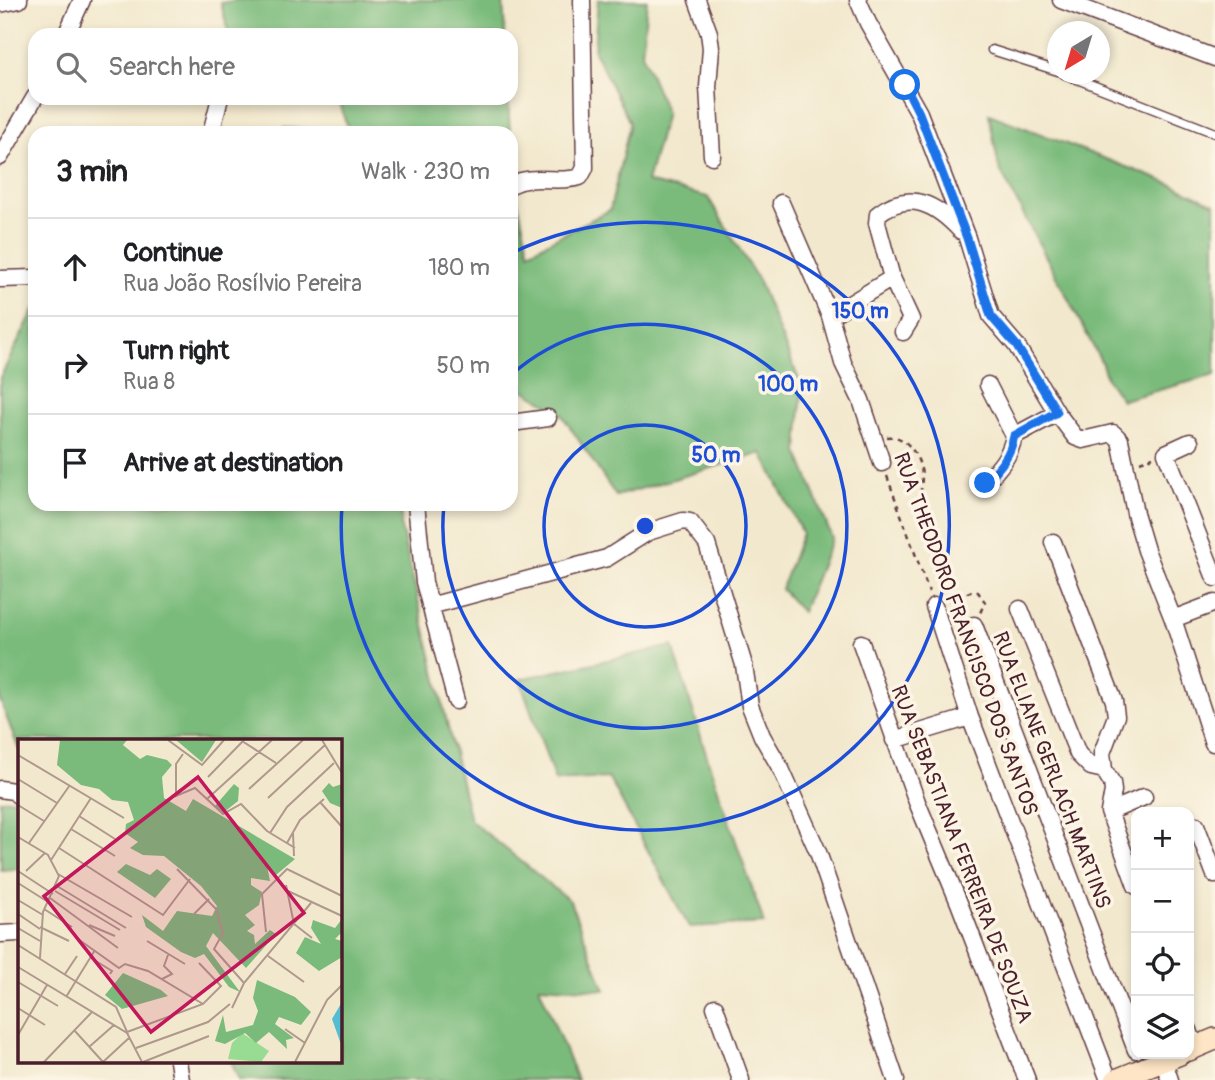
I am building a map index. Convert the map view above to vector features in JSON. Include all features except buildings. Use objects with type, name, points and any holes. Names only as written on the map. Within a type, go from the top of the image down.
[{"type":"street","points":[[0,4],[19,0]]},
{"type":"street","points":[[69,28],[82,0]]},
{"type":"street","points":[[518,182],[571,180],[580,177],[585,169],[582,0]]},
{"type":"street","points":[[697,0],[709,33],[711,48],[708,87],[712,156]]},
{"type":"street","points":[[858,0],[867,23],[919,113],[967,238],[991,316],[1016,345],[1075,437],[1083,440],[1113,433],[1120,440],[1146,550],[1173,619],[1213,743]]},
{"type":"street","points":[[1061,0],[1215,58]]},
{"type":"street","points":[[0,157],[30,105]]},
{"type":"street","points":[[213,126],[218,105]]},
{"type":"street","points":[[904,332],[911,319],[892,278],[877,223],[878,214],[888,206],[904,202],[928,204],[940,210],[967,238]]},
{"type":"street","name":"RUA THEODORO FRANCISCO DOS SANTOS","points":[[781,203],[830,316],[842,363],[861,400],[883,463]]},
{"type":"street","points":[[0,279],[28,278]]},
{"type":"street","points":[[830,316],[892,278]]},
{"type":"street","points":[[985,483],[1005,461],[1014,436],[988,385]]},
{"type":"street","points":[[1014,436],[1057,412]]},
{"type":"street","points":[[518,422],[548,418]]},
{"type":"street","points":[[1190,442],[1166,453],[1215,578]]},
{"type":"street","points":[[416,511],[430,606],[456,701]]},
{"type":"street","points":[[430,606],[607,558],[648,532],[683,521],[690,522],[707,544],[744,665],[750,706],[818,852],[896,1080]]},
{"type":"street","points":[[1052,542],[1114,701],[1116,716],[1102,753],[1104,769],[1112,783],[1113,800],[1109,812],[1131,872]]},
{"type":"street","points":[[1173,619],[1215,603]]},
{"type":"street","name":"RUA THEODORO FRANCISCO DOS SANTOS","points":[[934,606],[970,717],[1110,1080]]},
{"type":"street","points":[[1020,609],[1078,754],[1091,767],[1104,769]]},
{"type":"street","name":"RUA ELIANE GERLACH MARTINS","points":[[974,625],[1138,1065]]},
{"type":"street","name":"RUA SEBASTIANA FERREIRA DE SOUZA","points":[[861,643],[894,740],[1027,1080]]},
{"type":"street","points":[[894,740],[970,717]]},
{"type":"street","points":[[0,789],[13,791],[18,795]]},
{"type":"street","points":[[1109,812],[1144,797]]},
{"type":"street","points":[[1196,825],[1215,876]]},
{"type":"street","points":[[0,934],[18,933]]},
{"type":"street","points":[[715,1007],[741,1080]]},
{"type":"street","points":[[1116,1080],[1138,1065],[1160,1059]]},
{"type":"street","points":[[178,1062],[181,1080]]},
{"type":"lane","points":[[992,50],[1047,68]]},
{"type":"lane","points":[[1090,84],[1215,133]]},
{"type":"path","points":[[874,439],[894,436],[908,443],[921,470],[921,492]]},
{"type":"path","points":[[1125,467],[1166,453]]},
{"type":"path","name":"RUA THEODORO FRANCISCO DOS SANTOS","points":[[883,463],[934,606]]},
{"type":"path","name":"RUA ELIANE GERLACH MARTINS","points":[[934,606],[970,592],[978,592],[985,602],[974,625]]},
{"type":"green space","points":[[238,0],[503,0],[505,28],[227,28],[221,3]]},
{"type":"green space","points":[[598,0],[647,0],[642,53],[666,113],[647,182],[708,197],[758,280],[802,387],[798,452],[832,538],[802,612],[781,589],[802,533],[762,453],[616,496],[560,412],[518,386],[518,203],[529,252],[610,210],[630,123],[594,51]]},
{"type":"green space","points":[[340,105],[508,105],[510,126],[347,126]]},
{"type":"green space","points":[[989,114],[1173,185],[1215,204],[1215,375],[1122,400],[1107,379],[1101,361],[999,168]]},
{"type":"green space","points":[[28,322],[28,511],[401,511],[401,528],[470,820],[570,901],[605,990],[539,986],[577,1080],[239,1080],[231,1062],[341,1062],[341,739],[18,739],[18,747],[0,700],[0,378]]},
{"type":"green space","points":[[673,646],[709,763],[764,923],[689,927],[609,778],[555,781],[520,679]]},
{"type":"green space","points":[[14,799],[18,809],[18,869],[1,870],[0,800]]},
{"type":"route","points":[[905,85],[919,113],[967,238],[991,316],[1016,345],[1057,412],[1014,436],[1005,461],[985,483]]}]
